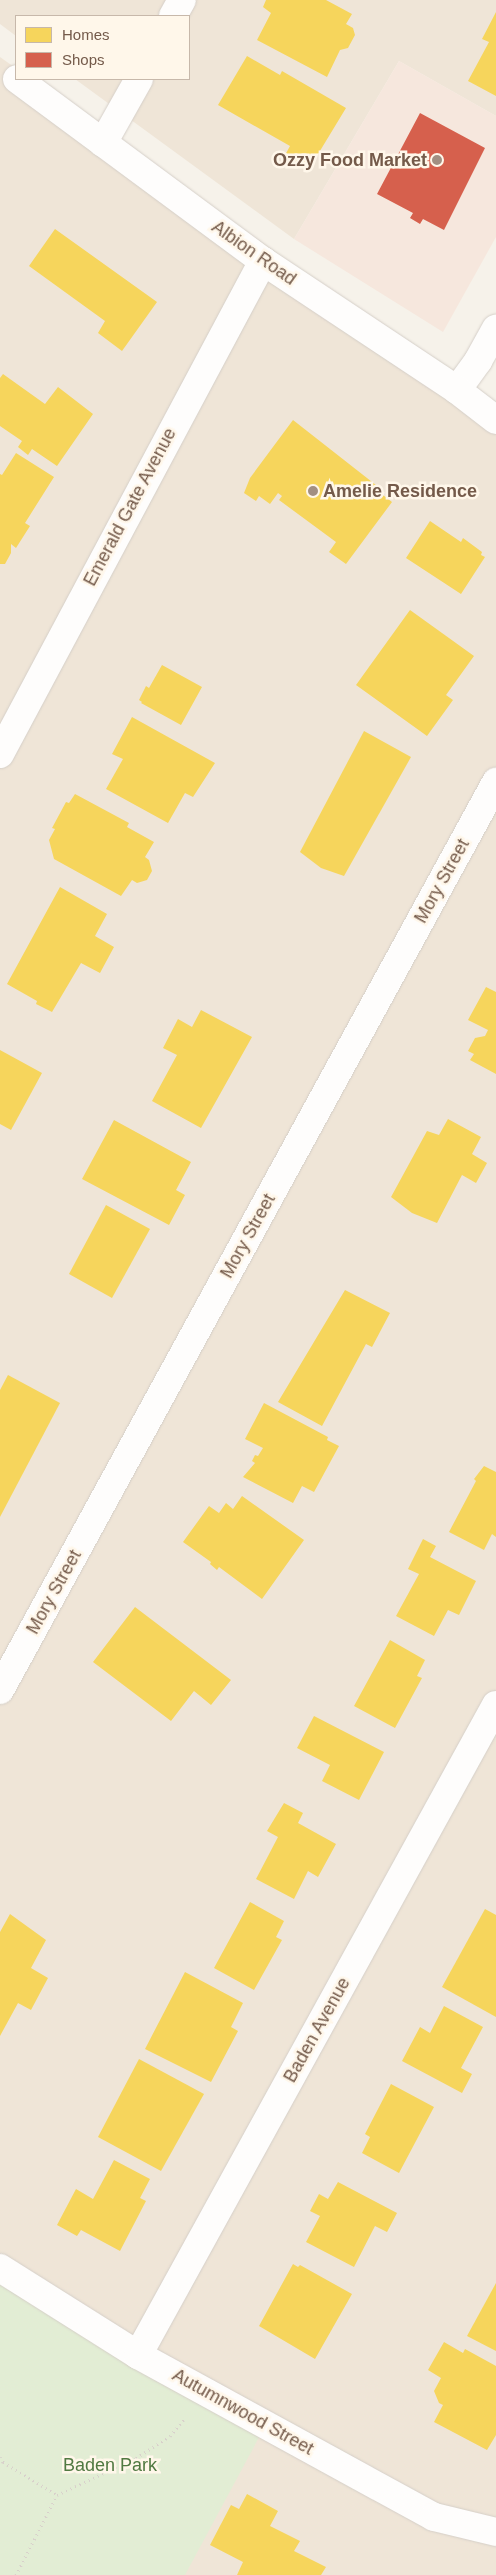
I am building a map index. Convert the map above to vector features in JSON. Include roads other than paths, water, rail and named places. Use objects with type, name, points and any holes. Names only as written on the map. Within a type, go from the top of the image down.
[{"type":"street","points":[[174,15],[182,0]]},
{"type":"street","name":"Albion Road","points":[[0,67],[15,78]]},
{"type":"street","name":"Albion Road","points":[[17,80],[263,261],[457,390],[496,420]]},
{"type":"street","points":[[103,143],[138,80]]},
{"type":"street","name":"Emerald Gate Avenue","points":[[0,754],[263,261]]},
{"type":"street","points":[[457,390],[478,361],[496,329]]},
{"type":"street","name":"Mory Street","points":[[0,1690],[496,782]]},
{"type":"street","name":"Baden Avenue","points":[[138,2355],[496,1705]]},
{"type":"street","name":"Autumnwood Street","points":[[0,2268],[138,2355],[434,2517],[496,2532]]},
{"type":"place","name":"Ozzy Food Market","points":[[437,160]]},
{"type":"place","name":"Amelie Residence","points":[[313,491]]},
{"type":"park label","name":"Baden Park","points":[[110,2465]]}]
